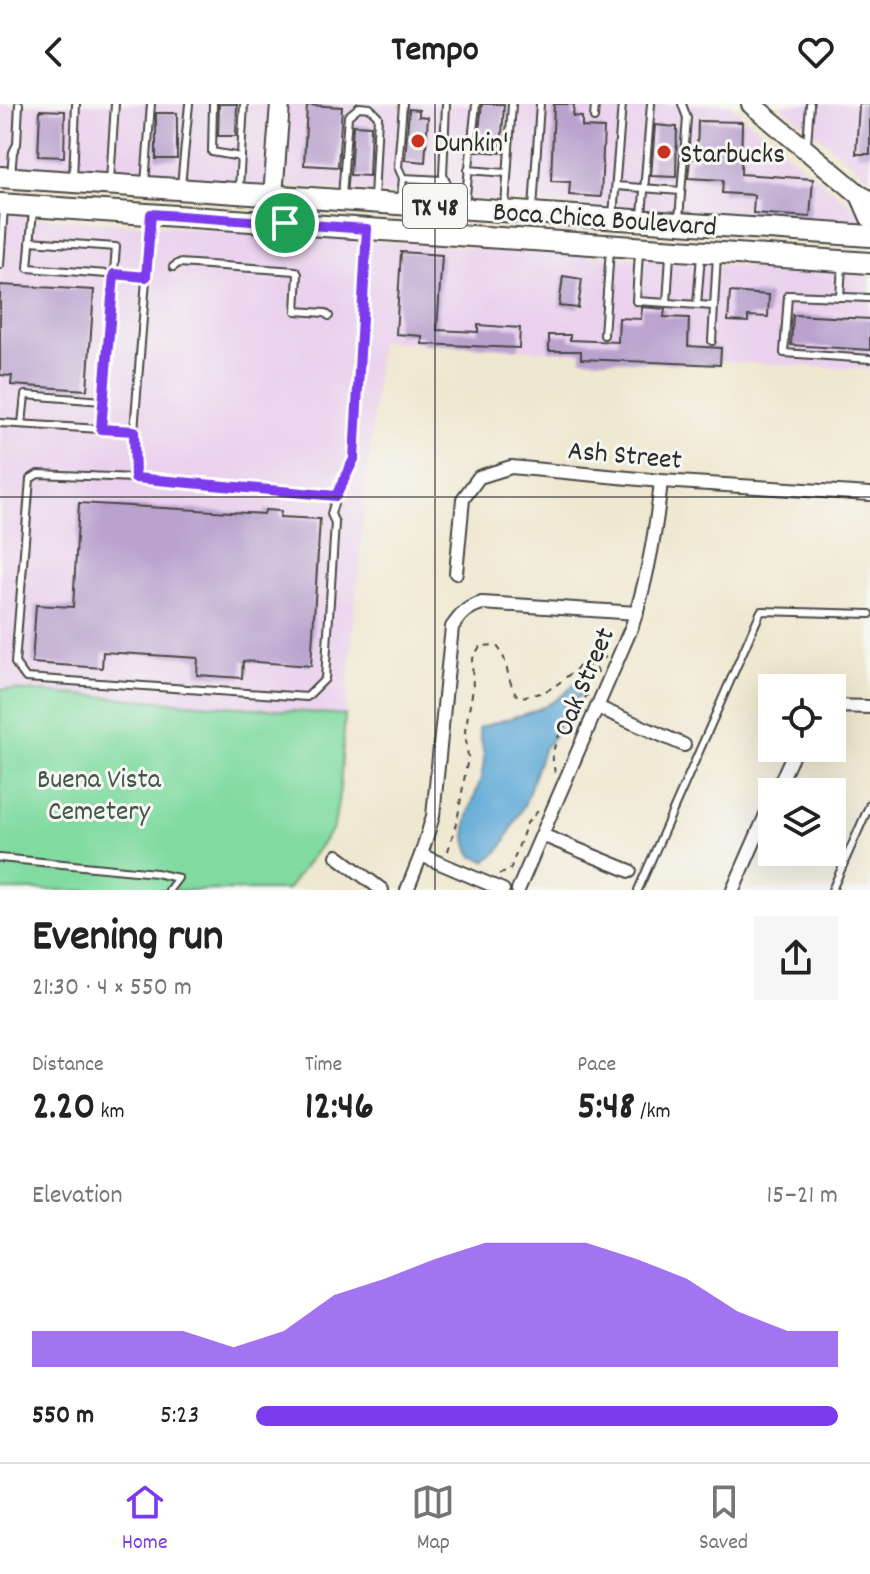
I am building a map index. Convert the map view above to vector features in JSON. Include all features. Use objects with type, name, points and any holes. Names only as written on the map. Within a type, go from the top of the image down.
[{"type":"main road","name":"Boca Chica Boulevard","points":[[6,178],[870,236]]},
{"type":"main road","points":[[75,209],[93,197],[252,209],[270,202],[273,196]]},
{"type":"main road","name":"Boca Chica Boulevard","points":[[2,204],[870,263]]},
{"type":"main road","points":[[285,223],[286,215],[298,208],[474,220],[496,210]]},
{"type":"street","points":[[273,196],[280,104]]},
{"type":"street","points":[[751,104],[865,198],[870,218]]},
{"type":"street","name":"Ash Street","points":[[456,573],[463,499],[479,477],[511,467],[661,481],[870,494]]},
{"type":"street","name":"Oak Street","points":[[518,890],[637,613],[654,547],[661,481]]},
{"type":"street","points":[[407,890],[433,816],[452,627],[461,613],[482,603],[637,613]]},
{"type":"street","points":[[846,706],[870,707]]},
{"type":"street","points":[[597,707],[684,745]]},
{"type":"street","points":[[733,890],[758,833]]},
{"type":"street","points":[[542,835],[630,871]]},
{"type":"street","points":[[421,855],[503,890]]},
{"type":"street","points":[[337,856],[382,890]]},
{"type":"lane","points":[[6,178],[17,144],[19,104]]},
{"type":"lane","points":[[73,182],[76,104]]},
{"type":"lane","points":[[109,184],[115,104]]},
{"type":"lane","points":[[144,187],[151,104]]},
{"type":"lane","points":[[181,189],[189,104]]},
{"type":"lane","points":[[213,104],[211,148],[216,155],[241,157]]},
{"type":"lane","points":[[239,193],[244,104]]},
{"type":"lane","points":[[401,204],[403,178],[398,167],[403,104]]},
{"type":"lane","points":[[446,104],[444,180],[457,208]]},
{"type":"lane","points":[[457,208],[468,170],[476,104]]},
{"type":"lane","points":[[496,210],[507,173],[512,104]]},
{"type":"lane","points":[[533,213],[540,104]]},
{"type":"lane","points":[[594,118],[595,104]]},
{"type":"lane","points":[[613,218],[622,104]]},
{"type":"lane","points":[[642,220],[651,104]]},
{"type":"lane","points":[[679,222],[687,118],[682,104]]},
{"type":"lane","points":[[806,151],[810,104]]},
{"type":"lane","points":[[342,200],[348,116],[359,107],[370,108],[378,116],[373,202]]},
{"type":"lane","points":[[468,170],[507,173]]},
{"type":"lane","points":[[403,178],[444,180]]},
{"type":"lane","points":[[616,186],[681,191]]},
{"type":"lane","points":[[0,265],[2,204]]},
{"type":"lane","points":[[33,206],[28,268],[146,277]]},
{"type":"lane","points":[[135,478],[134,431],[151,214]]},
{"type":"lane","points":[[336,496],[135,478],[38,474],[30,479],[15,663],[26,678],[307,697],[325,679],[335,523],[331,514],[354,459],[367,229]]},
{"type":"lane","points":[[30,241],[116,247],[101,429]]},
{"type":"lane","points":[[604,335],[610,245]]},
{"type":"lane","points":[[639,247],[636,301],[714,306]]},
{"type":"lane","points":[[667,303],[670,249]]},
{"type":"lane","points":[[697,305],[709,252]]},
{"type":"lane","points":[[709,252],[714,306],[712,341]]},
{"type":"lane","points":[[840,297],[842,261]]},
{"type":"lane","points":[[173,267],[179,263],[296,271],[296,311],[329,316]]},
{"type":"lane","points":[[870,298],[788,295],[784,353],[870,359]]},
{"type":"lane","points":[[22,424],[25,395],[103,401]]},
{"type":"lane","points":[[0,423],[134,431]]},
{"type":"lane","points":[[638,890],[761,611],[870,614]]},
{"type":"lane","points":[[832,890],[870,804]]},
{"type":"lane","points":[[0,858],[156,873],[178,878],[169,890]]},
{"type":"path","points":[[453,857],[448,854],[448,845],[458,816],[468,757],[465,731],[473,689],[472,660],[480,646],[496,645],[505,654],[509,683],[518,697],[540,696],[558,686],[584,663],[597,669],[603,684]]},
{"type":"path","points":[[555,778],[552,755],[558,738],[580,702],[591,693]]},
{"type":"path","points":[[496,874],[510,870],[527,823],[542,807]]},
{"type":"shaded area","points":[[0,104],[728,104],[864,216],[849,225],[0,166]]},
{"type":"shaded area","points":[[779,104],[870,104],[870,178],[857,167]]},
{"type":"shaded area","points":[[0,215],[870,275],[870,370],[380,341],[345,715],[0,689]]},
{"type":"green space","name":"Buena Vista Cemetery","points":[[0,689],[345,715],[334,827],[287,890],[0,890]]},
{"type":"water","points":[[575,684],[581,694],[543,750],[525,803],[500,850],[486,861],[472,856],[466,831],[482,772],[484,755],[479,728],[541,708]]},
{"type":"building","points":[[219,104],[237,104],[236,136],[218,136]]},
{"type":"building","points":[[482,104],[504,104],[501,153],[477,151]]},
{"type":"building","points":[[554,104],[574,104],[573,116],[582,117],[582,127],[604,128],[601,197],[569,195],[570,182],[551,181]]},
{"type":"building","points":[[859,104],[870,104],[870,154],[856,154]]},
{"type":"building","points":[[307,105],[342,107],[338,167],[304,165]]},
{"type":"building","points":[[409,109],[419,110],[419,116],[428,117],[425,162],[405,160]]},
{"type":"building","points":[[40,110],[65,111],[64,157],[38,156]]},
{"type":"building","points":[[156,113],[177,113],[177,159],[156,159]]},
{"type":"building","points":[[698,121],[742,122],[741,174],[813,179],[810,217],[753,213],[754,195],[722,193],[723,180],[688,178],[690,159],[697,159]]},
{"type":"building","points":[[353,125],[371,126],[369,176],[350,175]]},
{"type":"building","name":"Starbucks","points":[[655,125],[677,127],[676,177],[651,176]]},
{"type":"building","points":[[401,252],[442,255],[437,330],[478,332],[478,325],[520,328],[519,348],[422,344],[422,336],[396,334]]},
{"type":"building","points":[[563,276],[582,279],[578,308],[559,306]]},
{"type":"building","points":[[0,285],[94,290],[87,390],[11,385],[12,376],[0,375]]},
{"type":"building","points":[[730,292],[769,295],[768,317],[748,316],[748,322],[728,321]]},
{"type":"building","points":[[642,307],[665,309],[664,317],[689,318],[688,346],[721,348],[720,365],[581,359],[581,351],[549,351],[549,335],[570,335],[570,340],[618,342],[619,318],[641,319]]},
{"type":"building","points":[[793,315],[870,319],[870,350],[791,345]]},
{"type":"building","points":[[79,503],[264,514],[265,510],[281,511],[280,517],[320,519],[311,666],[243,661],[242,678],[197,675],[198,658],[103,652],[102,668],[32,663],[36,605],[73,607]]},
{"type":"place","name":"Dunkin'","points":[[418,141]]},
{"type":"place","name":"Starbucks","points":[[664,152]]},
{"type":"route","points":[[151,214],[285,223],[367,229],[354,459],[336,496],[135,478],[134,431],[101,429],[114,274],[146,277],[151,214]]}]
